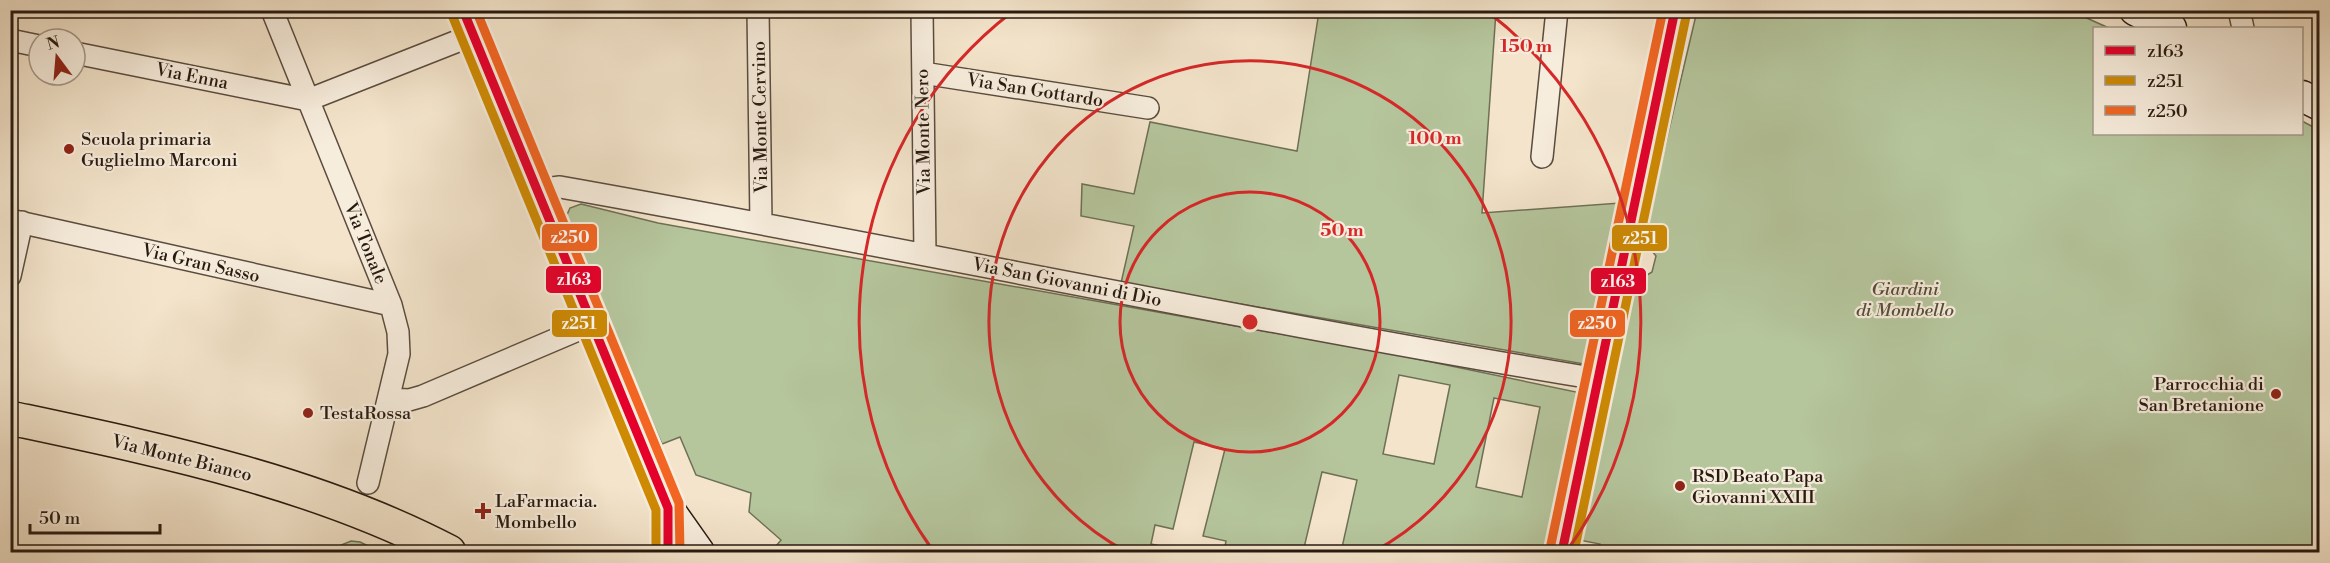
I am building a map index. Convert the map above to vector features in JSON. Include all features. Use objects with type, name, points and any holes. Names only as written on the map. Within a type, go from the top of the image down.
[{"type":"main road","name":"Via Monte Bianco","points":[[10,418],[208,463],[310,494],[401,527],[449,552]]},
{"type":"main road","name":"Via Monte Bianco","points":[[350,510],[381,536],[412,552]]},
{"type":"street","name":"Via Tonale","points":[[272,10],[391,305],[398,332],[399,354],[368,483]]},
{"type":"street","name":"Via Monte Cervino","points":[[758,10],[761,223]]},
{"type":"street","name":"Via Monte Nero","points":[[922,10],[925,254]]},
{"type":"street","points":[[1542,157],[1557,10]]},
{"type":"street","points":[[1562,552],[1625,259],[1675,10]]},
{"type":"street","points":[[2135,10],[2168,27]]},
{"type":"street","points":[[2239,10],[2243,27]]},
{"type":"street","points":[[308,100],[468,23],[688,552]]},
{"type":"street","points":[[10,40],[27,44]]},
{"type":"street","name":"Via Enna","points":[[87,55],[308,100]]},
{"type":"street","name":"Via San Gottardo","points":[[923,73],[1148,108]]},
{"type":"street","points":[[2303,97],[2319,105]]},
{"type":"street","name":"Via San Giovanni di Dio","points":[[537,190],[556,186],[925,254],[1187,306],[1598,379]]},
{"type":"street","points":[[10,276],[16,221]]},
{"type":"street","name":"Via Gran Sasso","points":[[16,221],[391,305]]},
{"type":"street","points":[[390,399],[409,400],[423,396],[592,324]]},
{"type":"street","points":[[10,403],[56,428]]},
{"type":"green space","points":[[1253,10],[1496,11],[1482,213],[1620,203],[1584,364],[1121,283],[1134,226],[1081,216],[1082,184],[1134,194],[1150,122],[1297,151],[1318,18]]},
{"type":"green space","name":"Giardini di Mombello","points":[[1697,11],[2071,11],[2107,27],[2093,27],[2093,135],[2303,135],[2303,122],[2319,130],[2319,552],[1598,552],[1600,544],[1579,540],[1634,283],[1652,272],[1656,256],[1643,240]]},
{"type":"green space","points":[[581,204],[658,223],[1393,354],[1581,393],[1548,552],[1341,552],[1357,480],[1322,472],[1303,552],[1224,552],[1226,541],[1203,536],[1225,449],[1194,442],[1173,529],[1155,525],[1151,544],[1188,552],[771,552],[781,540],[749,512],[751,493],[696,475],[680,437],[662,444],[567,228],[566,217],[570,208]],"holes":[[[1399,375],[1450,385],[1434,464],[1383,454]],[[1494,398],[1540,407],[1522,497],[1476,487]]]},
{"type":"green space","points":[[351,541],[360,542],[381,552],[336,552],[341,545]]},
{"type":"transit line","name":"z163","points":[[463,10],[668,508],[668,552]]},
{"type":"transit line","name":"z250","points":[[476,10],[679,503],[680,552]]},
{"type":"transit line","name":"z250","points":[[1550,549],[1663,10]]},
{"type":"transit line","name":"z163","points":[[1562,552],[1675,10]]},
{"type":"transit line","name":"z251","points":[[1574,552],[1687,12]]},
{"type":"transit line","name":"z251","points":[[452,15],[656,510],[656,552]]},
{"type":"place","name":"Scuola primaria Guglielmo Marconi","points":[[69,149]]},
{"type":"place","name":"Parrocchia di San Bretanione","points":[[2276,394]]},
{"type":"place","name":"TestaRossa","points":[[308,413]]},
{"type":"place","name":"RSD Beato Papa Giovanni XXIII","points":[[1680,486]]},
{"type":"place","name":"LaFarmacia. Mombello","points":[[483,511]]}]
